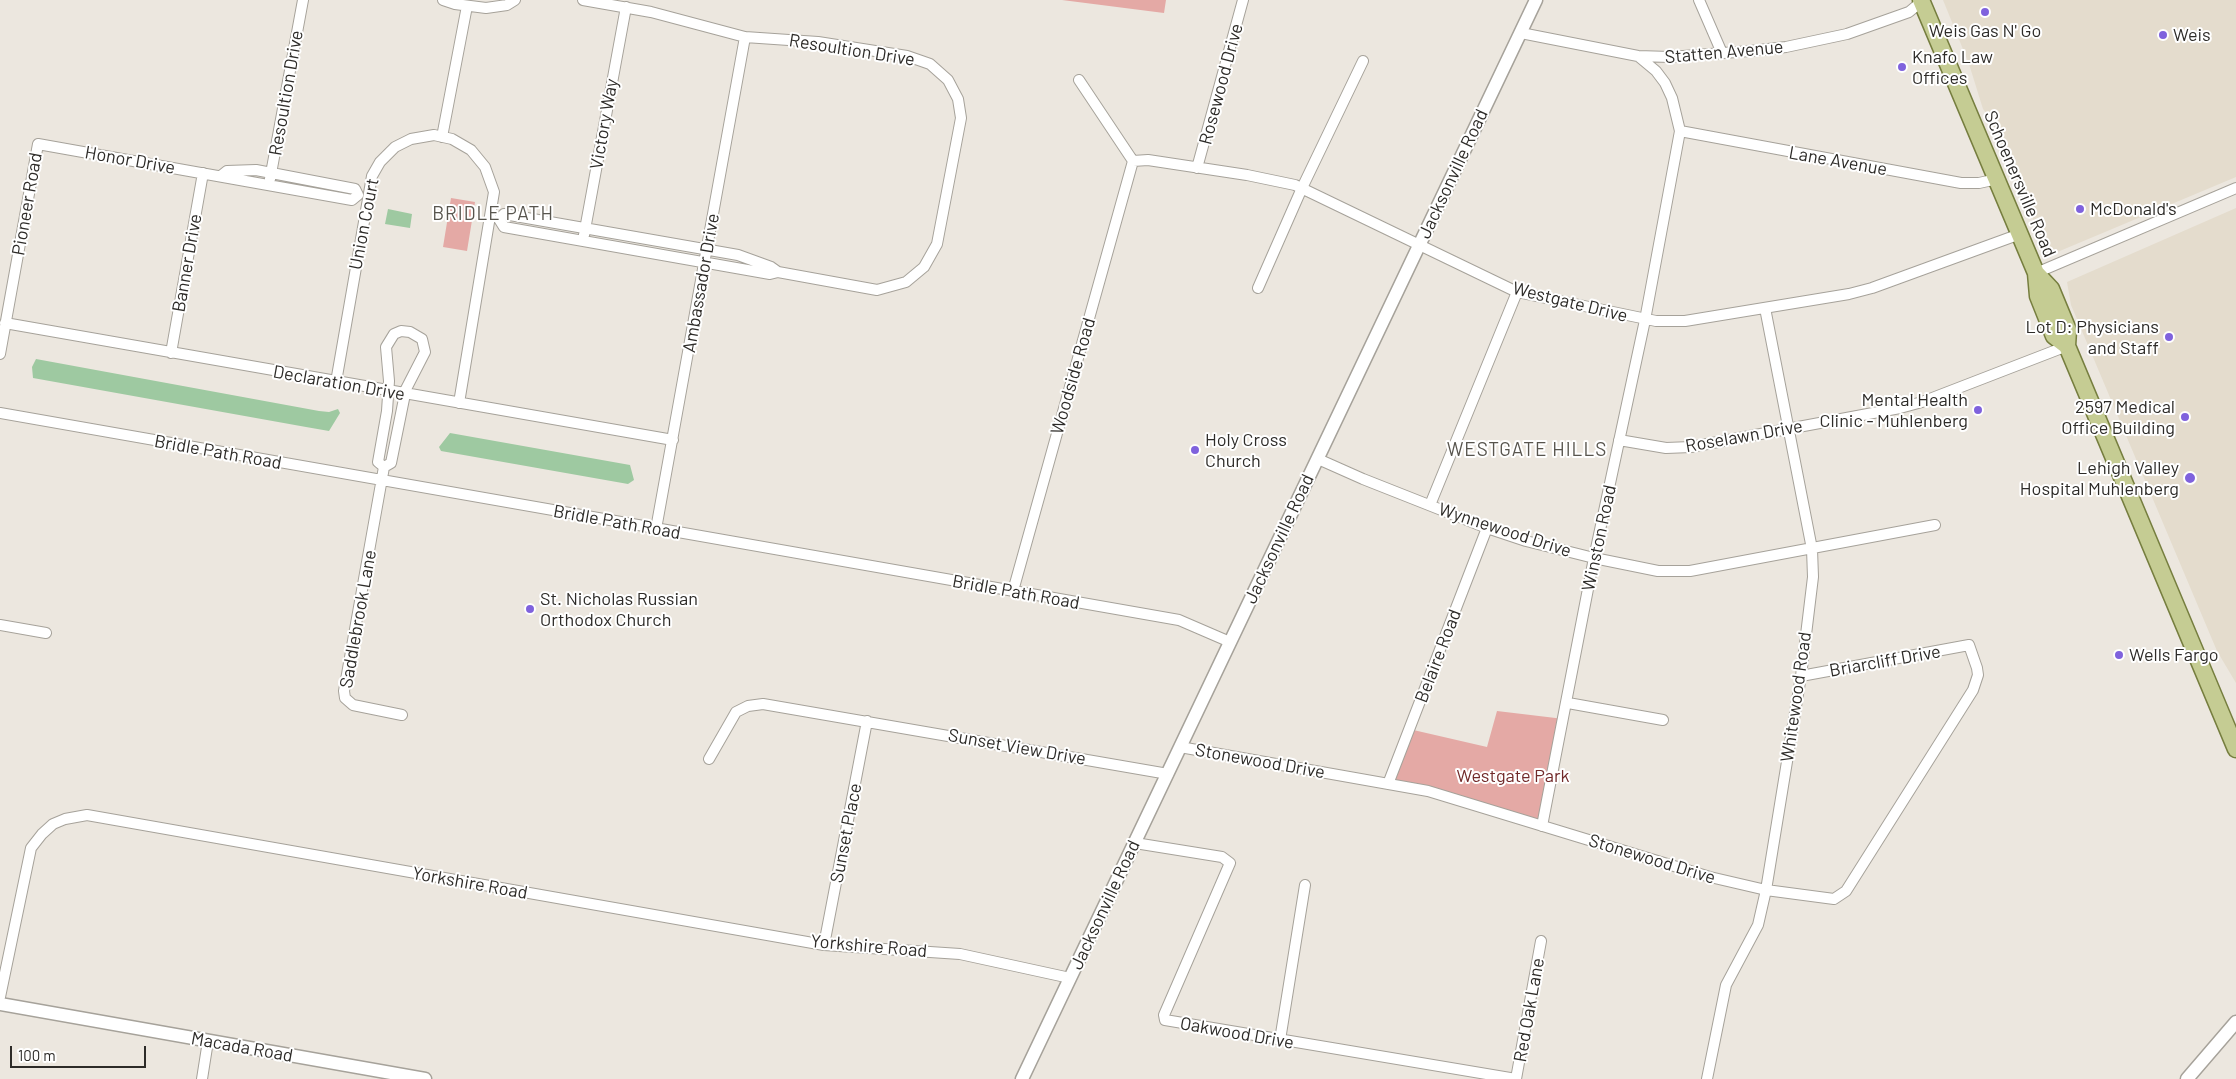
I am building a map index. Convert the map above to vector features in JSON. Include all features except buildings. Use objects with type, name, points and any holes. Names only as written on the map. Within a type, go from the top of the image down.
[{"type":"main road","name":"Schoenersville Road","points":[[1921,1],[2036,273],[2038,296],[2054,336],[2066,346],[2236,749]]},
{"type":"street","name":"Resoultion Drive","points":[[269,186],[303,0]]},
{"type":"street","points":[[442,0],[467,6],[496,7],[507,5],[516,0]]},
{"type":"street","name":"Resoultion Drive","points":[[583,0],[668,16],[745,37],[824,43],[916,58],[930,64],[948,80],[956,92],[961,113],[937,244],[928,263],[917,275],[900,285],[877,290],[778,272],[770,274],[504,227],[495,219],[504,214],[746,257],[771,267],[778,272]]},
{"type":"street","name":"Rosewood Drive","points":[[1198,168],[1242,0]]},
{"type":"street","name":"Jacksonville Road","points":[[1022,1079],[1536,0]]},
{"type":"street","points":[[1699,0],[1722,53]]},
{"type":"street","name":"Statten Avenue","points":[[1520,33],[1638,56],[1670,57],[1777,49],[1847,34],[1909,12],[1921,1]]},
{"type":"street","points":[[442,137],[467,6]]},
{"type":"street","name":"Victory Way","points":[[583,241],[626,7]]},
{"type":"street","name":"Ambassador Drive","points":[[656,529],[745,37]]},
{"type":"street","name":"Winston Road","points":[[1542,826],[1568,703],[1594,558],[1645,320],[1680,131],[1672,98],[1665,83],[1656,71],[1638,56]]},
{"type":"street","points":[[1258,288],[1302,188],[1363,61]]},
{"type":"street","points":[[1079,80],[1133,161]]},
{"type":"street","name":"Lane Avenue","points":[[1680,131],[1961,183],[1979,183],[1997,179]]},
{"type":"street","name":"Union Court","points":[[336,382],[363,196],[374,172],[395,147],[420,136],[442,137],[465,146],[481,160],[489,174],[494,192],[495,219],[459,404]]},
{"type":"street","name":"Honor Drive","points":[[38,144],[222,175],[225,178],[352,200],[363,196],[355,188],[250,169],[227,171],[222,175]]},
{"type":"street","name":"Pioneer Road","points":[[0,354],[38,144]]},
{"type":"street","name":"Westgate Drive","points":[[1133,161],[1148,160],[1275,180],[1302,188],[1517,292],[1645,320],[1685,321],[1849,294],[1872,288],[2020,234]]},
{"type":"street","name":"Woodside Road","points":[[1013,591],[1133,161]]},
{"type":"street","name":"Banner Drive","points":[[171,353],[203,173]]},
{"type":"street","points":[[2036,273],[2236,188]]},
{"type":"street","points":[[1430,505],[1517,292]]},
{"type":"street","name":"Whitewood Road","points":[[1707,1079],[1726,985],[1758,925],[1766,890],[1800,676],[1812,577],[1812,549],[1766,308]]},
{"type":"street","name":"Declaration Drive","points":[[6,323],[459,404],[673,440]]},
{"type":"street","points":[[397,332],[410,332],[422,339],[424,352],[405,394],[391,463],[384,467],[378,462],[388,411],[389,373],[385,351],[387,343],[397,332]]},
{"type":"street","name":"Roselawn Drive","points":[[1619,440],[1679,448],[1789,429],[1922,402],[2066,346]]},
{"type":"street","name":"Bridle Path Road","points":[[0,413],[1179,620],[1230,642]]},
{"type":"street","name":"Wynnewood Drive","points":[[1318,459],[1363,480],[1526,541],[1594,558],[1658,571],[1680,572],[1935,525]]},
{"type":"street","points":[[382,480],[384,467]]},
{"type":"street","name":"Saddlebrook Lane","points":[[382,480],[344,695],[353,705],[402,716]]},
{"type":"street","name":"Belaire Road","points":[[1388,784],[1487,528]]},
{"type":"street","points":[[0,625],[46,634]]},
{"type":"street","name":"Stonewood Drive","points":[[1180,747],[1428,791],[1710,877],[1766,890],[1827,899],[1840,896],[1846,891],[1972,690],[1978,675],[1969,645]]},
{"type":"street","name":"Briarcliff Drive","points":[[1800,676],[1969,645]]},
{"type":"street","points":[[1568,703],[1663,720]]},
{"type":"street","name":"Sunset View Drive","points":[[708,759],[736,712],[748,706],[763,704],[1168,774]]},
{"type":"street","name":"Sunset Place","points":[[824,945],[867,721]]},
{"type":"street","name":"Yorkshire Road","points":[[0,997],[31,848],[53,824],[65,819],[87,815],[824,945],[960,954],[1070,978]]},
{"type":"street","name":"Oakwood Drive","points":[[1135,843],[1222,857],[1230,863],[1164,1015],[1165,1020],[1516,1079]]},
{"type":"street","points":[[1280,1040],[1305,885]]},
{"type":"street","name":"Red Oak Lane","points":[[1516,1079],[1541,941]]},
{"type":"street","name":"Macada Road","points":[[0,1004],[425,1079]]},
{"type":"street","points":[[2187,1079],[2236,1022]]},
{"type":"street","points":[[202,1079],[208,1041]]},
{"type":"shaded area","points":[[1943,0],[2236,0],[2236,177],[2055,253],[2047,252],[1991,119],[1983,109],[1969,64]]},
{"type":"shaded area","name":"Lehigh Valley Hospital Muhlenberg","points":[[2236,208],[2236,683],[2217,651],[2071,305],[2067,282]]},
{"type":"shaded area","points":[[388,209],[412,214],[410,228],[385,224]]},
{"type":"shaded area","points":[[36,359],[319,411],[329,412],[338,409],[340,413],[329,431],[306,427],[33,378],[32,367]]},
{"type":"shaded area","points":[[450,433],[630,465],[634,480],[628,484],[441,451],[439,447]]},
{"type":"green space","points":[[1062,0],[1166,0],[1164,13]]},
{"type":"green space","points":[[451,198],[475,202],[467,251],[443,247]]},
{"type":"green space","name":"Westgate Park","points":[[1497,711],[1564,719],[1542,826],[1388,784],[1409,729],[1487,747]]},
{"type":"place","name":"Weis Gas N' Go","points":[[1985,12]]},
{"type":"place","name":"Weis","points":[[2163,35]]},
{"type":"place","name":"Knafo Law Offices","points":[[1902,67]]},
{"type":"place","name":"McDonald's","points":[[2080,209]]},
{"type":"place","name":"Lot D: Physicians and Staff","points":[[2169,337]]},
{"type":"place","name":"Mental Health Clinic - Muhlenberg","points":[[1978,410]]},
{"type":"place","name":"2597 Medical Office Building","points":[[2185,417]]},
{"type":"place","name":"Holy Cross Church","points":[[1195,450]]},
{"type":"place","name":"Lehigh Valley Hospital Muhlenberg","points":[[2190,478]]},
{"type":"place","name":"St. Nicholas Russian Orthodox Church","points":[[530,609]]},
{"type":"place","name":"Wells Fargo","points":[[2119,655]]},
{"type":"district","name":"BRIDLE PATH","points":[[493,214]]},
{"type":"district","name":"WESTGATE HILLS","points":[[1527,450]]}]
